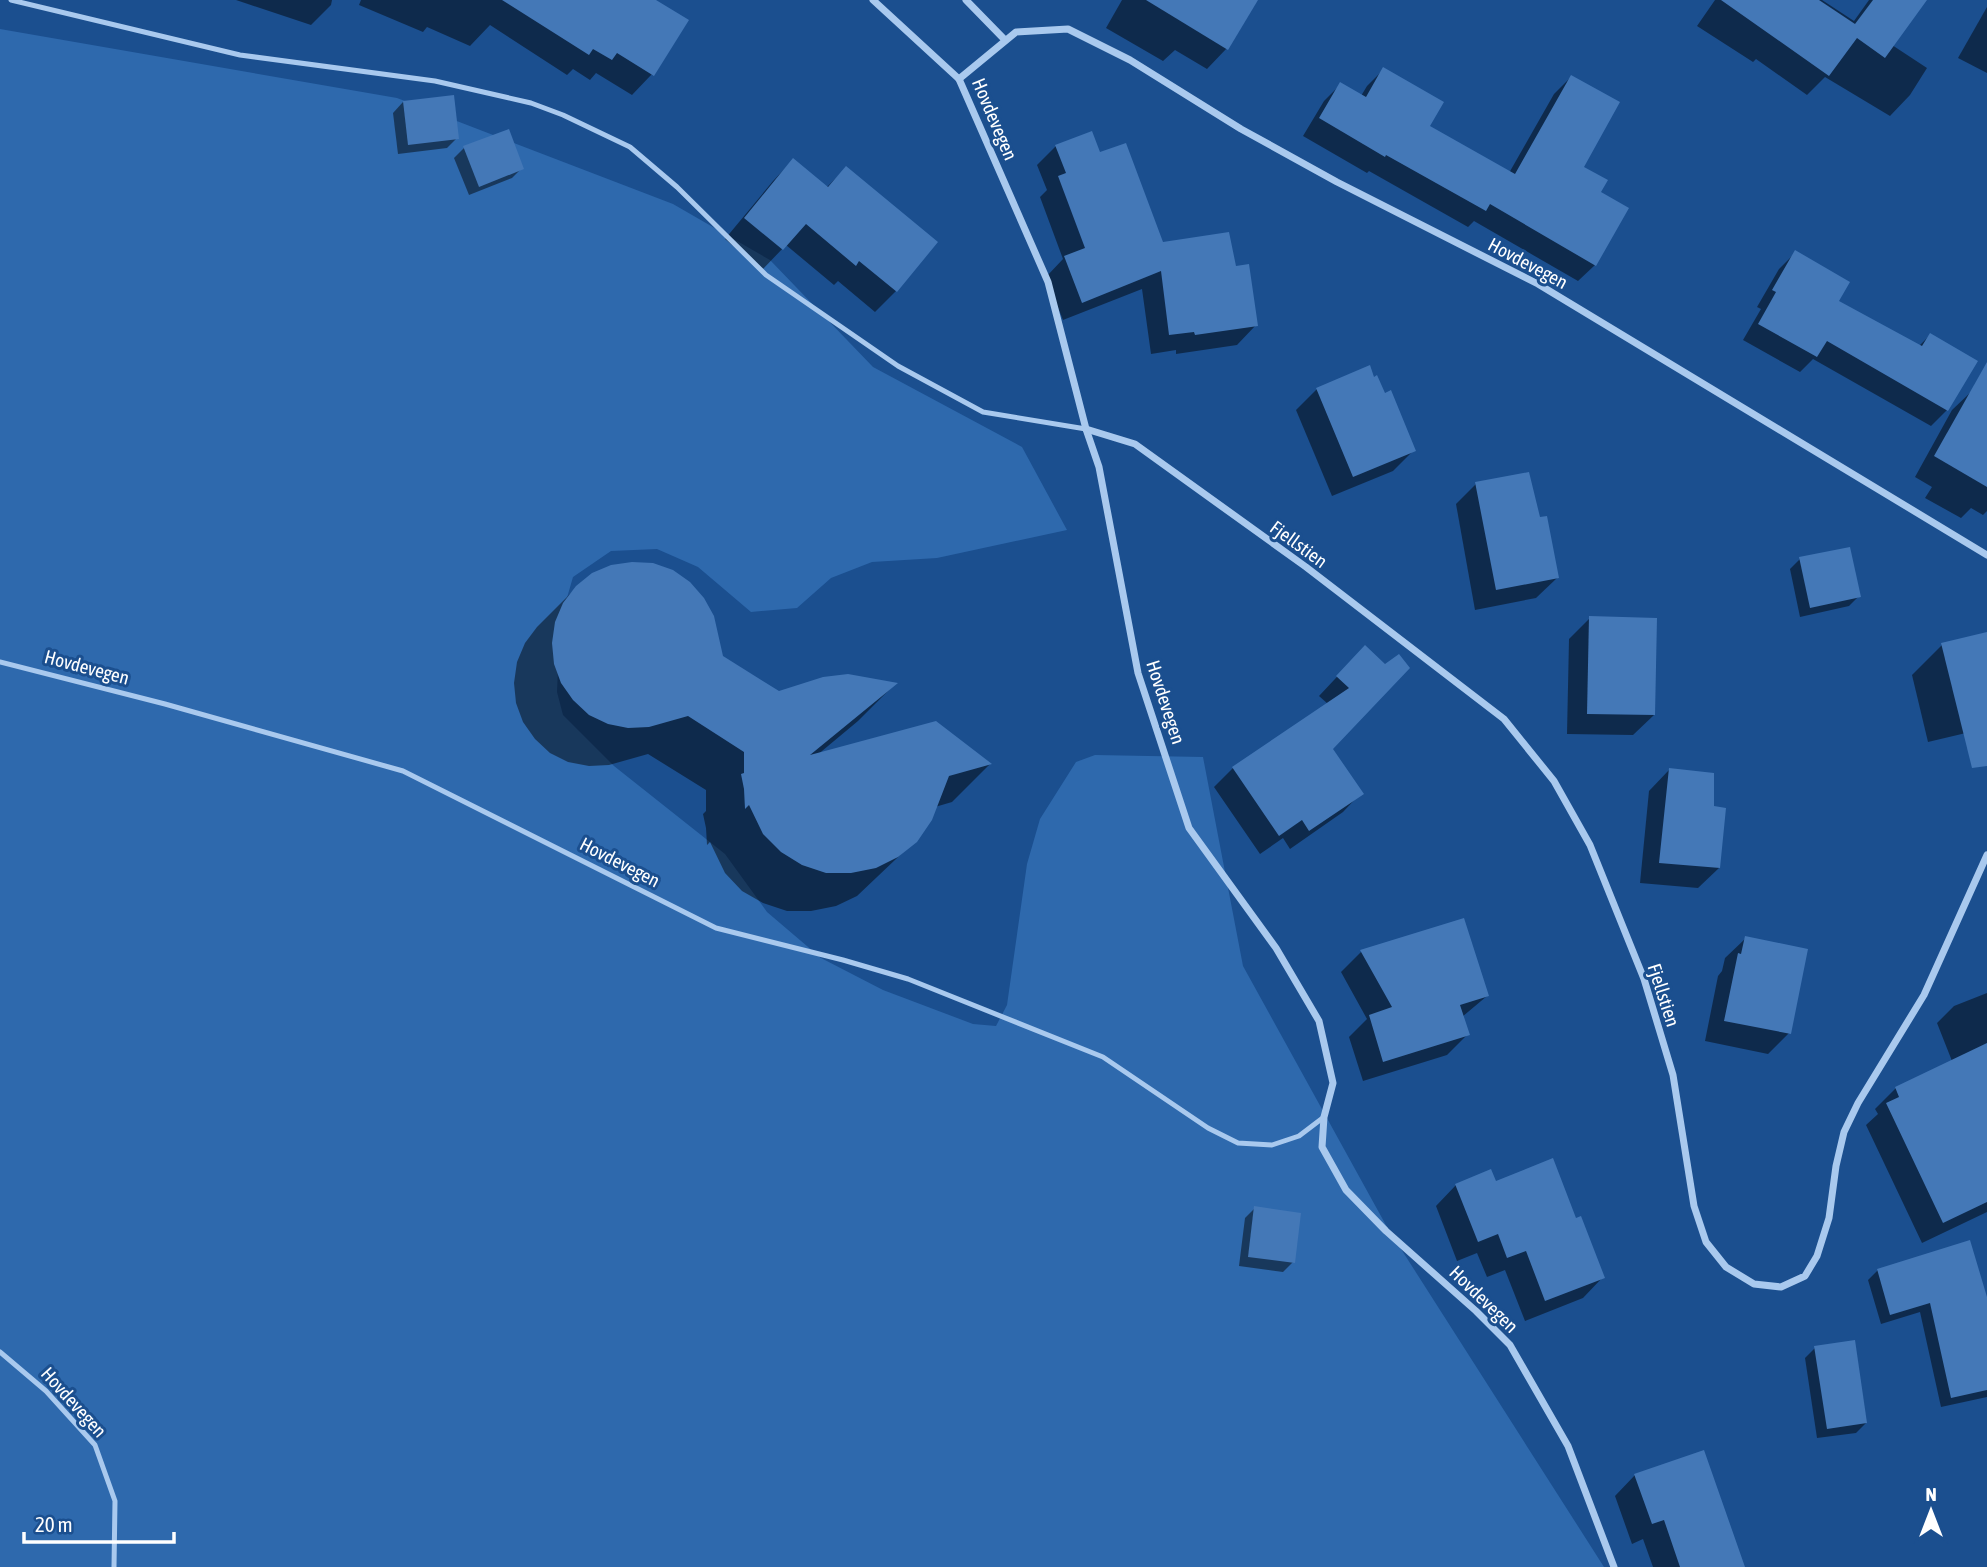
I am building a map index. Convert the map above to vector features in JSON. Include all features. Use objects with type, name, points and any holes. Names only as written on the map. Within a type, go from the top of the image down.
[{"type":"street","points":[[873,0],[959,79]]},
{"type":"street","points":[[966,0],[1005,40]]},
{"type":"street","name":"Hovdevegen","points":[[1614,1567],[1568,1446],[1510,1345],[1386,1231],[1346,1190],[1322,1147],[1324,1117],[1333,1083],[1319,1021],[1276,948],[1189,828],[1138,673],[1099,467],[1086,429],[1048,282],[959,79],[1016,32],[1068,29],[1130,60],[1336,182],[1538,284],[1987,555]]},
{"type":"street","name":"Fjellstien","points":[[1086,429],[1135,444],[1306,567],[1504,719],[1554,781],[1590,845],[1644,979],[1673,1075],[1694,1206],[1706,1242],[1726,1267],[1754,1284],[1781,1287],[1805,1276],[1817,1256],[1829,1218],[1844,1132],[1858,1103],[1924,995],[1987,855]]},
{"type":"lane","points":[[11,0],[240,55],[435,81],[531,103],[563,115],[630,147],[677,187],[766,275],[898,366],[983,412],[1086,429]]},
{"type":"lane","name":"Hovdevegen","points":[[0,662],[139,696],[403,771],[716,928],[908,979],[1103,1057],[1208,1128],[1237,1143],[1272,1145],[1299,1136],[1324,1117]]},
{"type":"lane","name":"Hovdevegen","points":[[0,1352],[46,1391],[95,1445],[115,1501],[114,1567]]},
{"type":"shaded area","points":[[0,29],[397,98],[673,204],[770,260],[873,367],[1022,447],[1067,530],[937,558],[872,562],[831,578],[797,608],[751,612],[698,567],[657,549],[611,551],[573,577],[560,622],[557,692],[563,715],[614,766],[725,854],[767,912],[821,958],[883,990],[973,1024],[996,1026],[1007,1005],[1027,864],[1040,819],[1076,762],[1095,755],[1203,757],[1243,966],[1387,1227],[1604,1567],[0,1567]]},
{"type":"building","points":[[502,0],[656,0],[689,20],[654,76],[617,53],[612,60],[593,49],[589,55]]},
{"type":"building","points":[[1146,0],[1258,0],[1228,50]]},
{"type":"building","points":[[1721,0],[1819,0],[1855,24],[1873,0],[1927,0],[1885,58],[1857,38],[1829,76]]},
{"type":"building","points":[[1383,67],[1444,102],[1430,126],[1515,174],[1571,75],[1620,102],[1584,167],[1608,180],[1601,192],[1629,208],[1596,266],[1490,204],[1486,211],[1319,118],[1340,82],[1366,97]]},
{"type":"building","points":[[454,95],[459,139],[408,145],[403,101]]},
{"type":"building","points":[[509,129],[524,169],[479,187],[463,146]]},
{"type":"building","points":[[1092,131],[1100,152],[1126,143],[1163,242],[1229,232],[1236,266],[1249,264],[1258,326],[1195,335],[1194,332],[1169,335],[1161,271],[1082,303],[1064,256],[1085,248],[1058,176],[1066,173],[1055,145]]},
{"type":"building","points":[[793,158],[828,187],[846,166],[938,242],[897,292],[859,261],[856,266],[806,224],[783,250],[744,218]]},
{"type":"building","points":[[1795,250],[1850,282],[1839,301],[1922,346],[1930,333],[1978,361],[1948,411],[1827,341],[1817,357],[1758,324],[1776,292],[1772,290]]},
{"type":"building","points":[[1987,362],[1987,487],[1934,456]]},
{"type":"building","points":[[1370,365],[1374,377],[1377,375],[1385,393],[1391,390],[1416,451],[1353,477],[1316,388]]},
{"type":"building","points":[[1529,472],[1540,517],[1547,516],[1559,578],[1496,590],[1475,482]]},
{"type":"building","points":[[1850,547],[1861,597],[1810,608],[1799,557]]},
{"type":"building","points":[[653,563],[673,570],[690,582],[704,598],[714,616],[723,656],[779,691],[823,677],[848,674],[898,683],[810,755],[936,721],[992,764],[949,776],[932,820],[917,842],[898,857],[876,868],[851,873],[826,873],[802,865],[781,852],[763,834],[749,805],[745,809],[741,774],[744,773],[744,752],[688,716],[649,727],[628,728],[608,724],[589,715],[573,700],[561,683],[554,664],[552,643],[555,622],[563,603],[576,586],[592,573],[611,565]]},
{"type":"building","points":[[1589,616],[1657,618],[1655,715],[1587,714]]},
{"type":"building","points":[[1987,632],[1987,766],[1972,768],[1941,643]]},
{"type":"building","points":[[1365,645],[1385,664],[1399,654],[1410,668],[1333,749],[1364,794],[1309,831],[1302,820],[1279,836],[1232,767],[1349,688],[1336,676]]},
{"type":"building","points":[[1669,768],[1714,773],[1714,806],[1726,808],[1720,868],[1659,863]]},
{"type":"building","points":[[1464,918],[1489,996],[1460,1005],[1470,1035],[1383,1062],[1369,1015],[1392,1007],[1360,950]]},
{"type":"building","points":[[1745,936],[1808,949],[1791,1034],[1724,1021],[1738,953],[1741,954]]},
{"type":"building","points":[[1987,1043],[1987,1202],[1943,1223],[1886,1103],[1899,1097],[1895,1087]]},
{"type":"building","points":[[1553,1158],[1576,1218],[1581,1216],[1605,1278],[1545,1301],[1526,1251],[1507,1258],[1498,1234],[1478,1242],[1455,1184],[1491,1169],[1496,1181]]},
{"type":"building","points":[[1254,1206],[1301,1213],[1295,1263],[1248,1257]]},
{"type":"building","points":[[1970,1240],[1987,1297],[1987,1390],[1951,1398],[1930,1303],[1890,1315],[1877,1269]]},
{"type":"building","points":[[1855,1340],[1867,1423],[1827,1429],[1814,1346]]},
{"type":"building","points":[[1704,1450],[1745,1567],[1680,1567],[1664,1520],[1652,1524],[1634,1474]]}]
